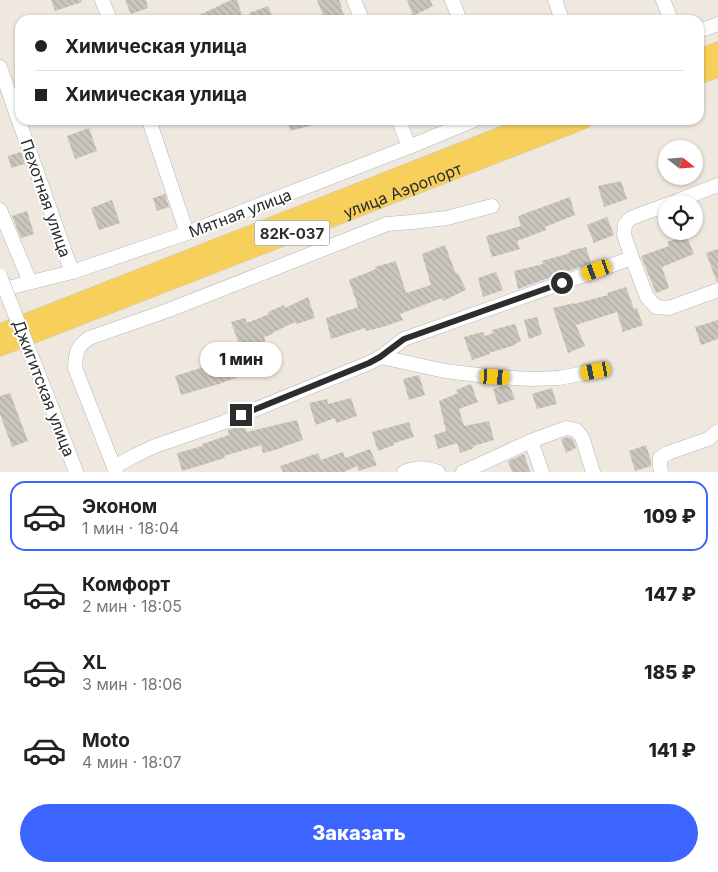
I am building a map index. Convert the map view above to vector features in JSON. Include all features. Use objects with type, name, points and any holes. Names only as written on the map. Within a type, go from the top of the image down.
[{"type":"main road","points":[[704,56],[718,51]]},
{"type":"main road","points":[[704,73],[718,68]]},
{"type":"main road","name":"улица Аэропорт","points":[[0,333],[529,125]]},
{"type":"main road","name":"улица Аэропорт","points":[[0,347],[570,125]]},
{"type":"street","points":[[102,0],[108,15]]},
{"type":"street","points":[[354,0],[360,15]]},
{"type":"street","points":[[452,0],[458,15]]},
{"type":"street","points":[[554,0],[560,15]]},
{"type":"street","points":[[663,0],[670,15]]},
{"type":"street","points":[[704,29],[718,24]]},
{"type":"street","name":"Пехотная улица","points":[[0,67],[15,110]]},
{"type":"street","name":"Пехотная улица","points":[[20,125],[72,272]]},
{"type":"street","points":[[151,125],[187,233]]},
{"type":"street","points":[[401,125],[409,147]]},
{"type":"street","name":"Мятная улица","points":[[0,290],[72,272],[187,233],[462,125]]},
{"type":"street","points":[[693,195],[718,186]]},
{"type":"street","points":[[492,206],[447,218],[387,224],[178,306],[89,338],[81,344],[76,354],[75,368],[115,470],[136,455],[155,446],[222,423],[369,363],[404,339],[632,258]]},
{"type":"street","points":[[658,208],[631,218],[625,224],[624,235],[647,298],[656,307],[669,308],[718,290]]},
{"type":"street","points":[[0,210],[30,282]]},
{"type":"street","name":"Джигитская улица","points":[[0,276],[76,472]]},
{"type":"street","points":[[380,357],[445,371],[495,377],[559,378],[596,371]]},
{"type":"street","points":[[463,472],[531,441],[566,428],[576,430],[582,437],[593,472]]},
{"type":"street","points":[[661,465],[668,453],[708,439],[718,431]]},
{"type":"street","points":[[531,441],[542,472]]},
{"type":"street","points":[[404,472],[424,468],[438,472]]},
{"type":"building","points":[[51,0],[81,0],[82,2],[55,11]]},
{"type":"building","points":[[125,0],[146,0],[148,8],[131,14]]},
{"type":"building","points":[[231,0],[237,0],[242,15],[200,15]]},
{"type":"building","points":[[317,0],[339,0],[344,15],[323,15]]},
{"type":"building","points":[[407,0],[430,0],[433,6],[413,15]]},
{"type":"building","points":[[268,6],[272,15],[250,15],[249,13]]},
{"type":"building","points":[[288,125],[313,125],[290,131]]},
{"type":"building","points":[[89,128],[97,151],[75,159],[67,136]]},
{"type":"building","points":[[21,152],[25,164],[11,168],[8,156]]},
{"type":"building","points":[[621,181],[627,199],[604,207],[598,186]]},
{"type":"building","points":[[165,194],[169,207],[157,211],[153,198]]},
{"type":"building","points":[[570,197],[575,215],[545,227],[546,230],[517,241],[520,249],[492,257],[486,236],[521,226],[518,216]]},
{"type":"building","points":[[112,200],[120,223],[99,230],[91,208]]},
{"type":"building","points":[[27,211],[34,234],[21,238],[12,216]]},
{"type":"building","points":[[607,217],[614,235],[594,243],[587,225]]},
{"type":"building","points":[[688,240],[694,254],[662,267],[669,288],[656,293],[641,256],[669,246],[667,242]]},
{"type":"building","points":[[445,245],[456,274],[458,273],[466,290],[443,301],[442,298],[400,314],[403,320],[366,331],[365,328],[331,339],[326,318],[358,307],[349,280],[376,269],[375,267],[396,261],[406,293],[431,285],[422,254]]},
{"type":"building","points":[[586,247],[591,263],[518,289],[514,271],[543,264],[542,261]]},
{"type":"building","points":[[718,249],[718,281],[717,282],[706,253]]},
{"type":"building","points":[[496,272],[503,290],[483,297],[478,278]]},
{"type":"building","points":[[626,287],[634,309],[637,308],[643,325],[623,332],[617,312],[576,325],[585,346],[568,353],[553,308],[608,295],[607,293]]},
{"type":"building","points":[[308,297],[315,318],[296,324],[295,322],[264,337],[272,366],[181,395],[175,376],[236,357],[233,349],[240,347],[231,322],[245,318],[247,323],[269,314],[268,312],[284,305],[285,308]]},
{"type":"building","points":[[537,317],[542,334],[529,339],[524,320]]},
{"type":"building","points":[[718,320],[718,339],[701,345],[695,327]]},
{"type":"building","points":[[515,324],[521,341],[515,345],[472,360],[464,337],[482,332],[485,336],[493,333],[492,330]]},
{"type":"building","points":[[419,375],[425,395],[409,400],[403,379]]},
{"type":"building","points":[[471,384],[478,402],[459,409],[464,426],[489,421],[494,440],[473,446],[474,448],[460,453],[457,443],[438,449],[434,435],[446,431],[439,401],[458,393],[456,390]]},
{"type":"building","points":[[504,386],[510,387],[515,399],[498,405],[493,389]]},
{"type":"building","points":[[552,388],[557,404],[537,409],[532,394]]},
{"type":"building","points":[[10,393],[28,441],[12,447],[0,414],[0,396]]},
{"type":"building","points":[[351,398],[357,416],[336,423],[335,418],[316,425],[309,403],[327,399],[328,404]]},
{"type":"building","points":[[297,420],[303,440],[263,453],[261,445],[182,471],[177,453],[203,446],[202,444],[229,435],[228,430],[245,426],[247,432]]},
{"type":"building","points":[[409,422],[414,437],[394,443],[394,445],[378,451],[372,432]]},
{"type":"building","points":[[567,437],[574,441],[576,448],[566,453],[561,439]]},
{"type":"building","points":[[646,445],[651,466],[635,471],[629,451]]},
{"type":"building","points":[[370,449],[377,465],[359,471],[357,466],[344,472],[283,472],[280,466],[318,453],[321,460],[343,452],[345,458]]},
{"type":"building","points":[[524,454],[530,472],[512,472],[508,461]]},
{"type":"route","points":[[241,415],[369,363],[404,339],[562,283]]}]
